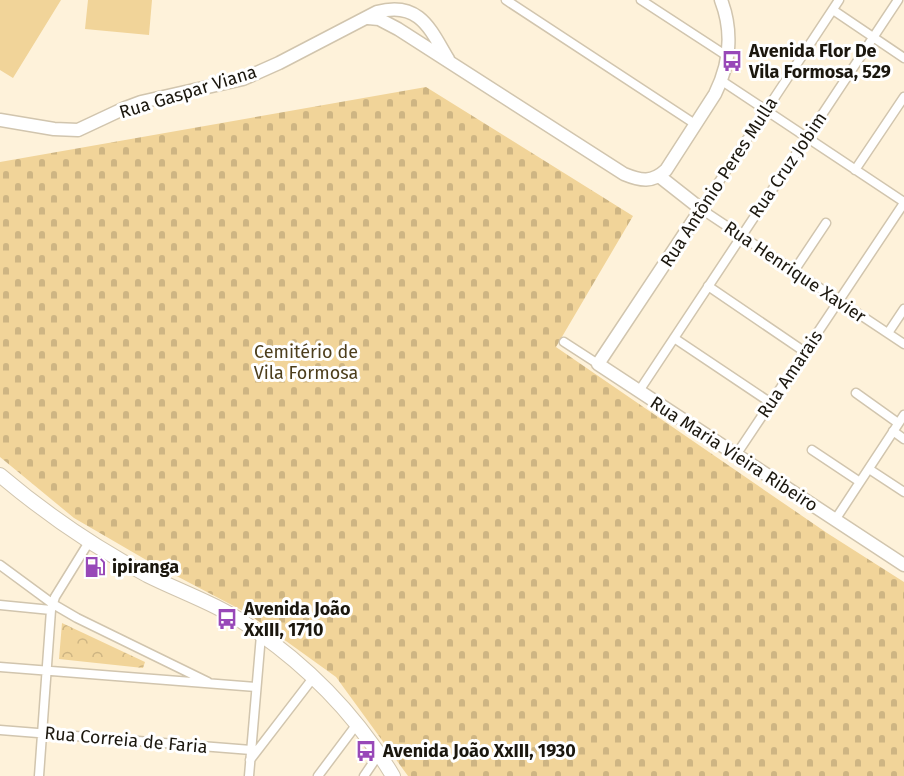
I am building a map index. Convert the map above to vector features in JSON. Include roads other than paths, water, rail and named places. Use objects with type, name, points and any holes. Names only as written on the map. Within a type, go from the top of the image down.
[{"type":"main road","points":[[0,475],[35,505],[89,542],[149,576],[210,603],[261,635],[334,698],[357,724],[393,776]]},
{"type":"street","points":[[506,0],[695,124]]},
{"type":"street","points":[[640,0],[728,56]]},
{"type":"street","points":[[368,18],[379,19],[398,29],[624,174],[642,181],[659,176],[666,170],[722,81],[728,56],[728,28],[726,12],[721,0]]},
{"type":"street","name":"Rua Antônio Peres Mulla","points":[[598,364],[839,0]]},
{"type":"street","name":"Rua Cruz Jobim","points":[[639,391],[898,0]]},
{"type":"street","points":[[398,29],[398,3],[414,12],[431,28],[450,62]]},
{"type":"street","name":"Rua Gaspar Viana","points":[[0,120],[54,129],[78,130],[141,102],[243,78],[279,63],[398,3]]},
{"type":"street","points":[[833,10],[904,58]]},
{"type":"street","points":[[411,37],[426,38],[430,35],[431,28]]},
{"type":"street","points":[[722,81],[904,202]]},
{"type":"street","points":[[855,170],[904,97]]},
{"type":"street","name":"Rua Henrique Xavier","points":[[659,176],[701,209],[904,344]]},
{"type":"street","name":"Rua Amarais","points":[[736,455],[904,202]]},
{"type":"street","points":[[794,271],[826,223]]},
{"type":"street","points":[[708,286],[806,352]]},
{"type":"street","points":[[888,333],[904,309]]},
{"type":"street","points":[[674,338],[771,403]]},
{"type":"street","name":"Rua Maria Vieira Ribeiro","points":[[564,342],[904,565]]},
{"type":"street","points":[[856,393],[898,423]]},
{"type":"street","points":[[835,520],[904,415]]},
{"type":"street","points":[[893,432],[904,439]]},
{"type":"street","points":[[812,450],[860,482]]},
{"type":"street","points":[[868,469],[904,492]]},
{"type":"street","points":[[39,776],[52,607],[55,597],[89,542]]},
{"type":"street","points":[[0,565],[52,607],[213,684]]},
{"type":"street","points":[[0,604],[52,607]]},
{"type":"street","points":[[249,776],[261,635]]},
{"type":"street","points":[[0,667],[256,687]]},
{"type":"street","points":[[250,761],[313,678]]},
{"type":"street","points":[[318,776],[357,724]]},
{"type":"street","name":"Rua Correia de Faria","points":[[0,730],[251,750]]},
{"type":"street","points":[[364,776],[379,754]]},
{"type":"place","name":"Avenida Flor De Vila Formosa, 529","points":[[732,61]]},
{"type":"place","name":"ipiranga","points":[[95,567]]},
{"type":"place","name":"Avenida João XxIII, 1710","points":[[227,619]]},
{"type":"place","name":"Avenida João XxIII, 1930","points":[[366,751]]},
{"type":"park label","name":"Cemitério de Vila Formosa","points":[[306,362]]}]
